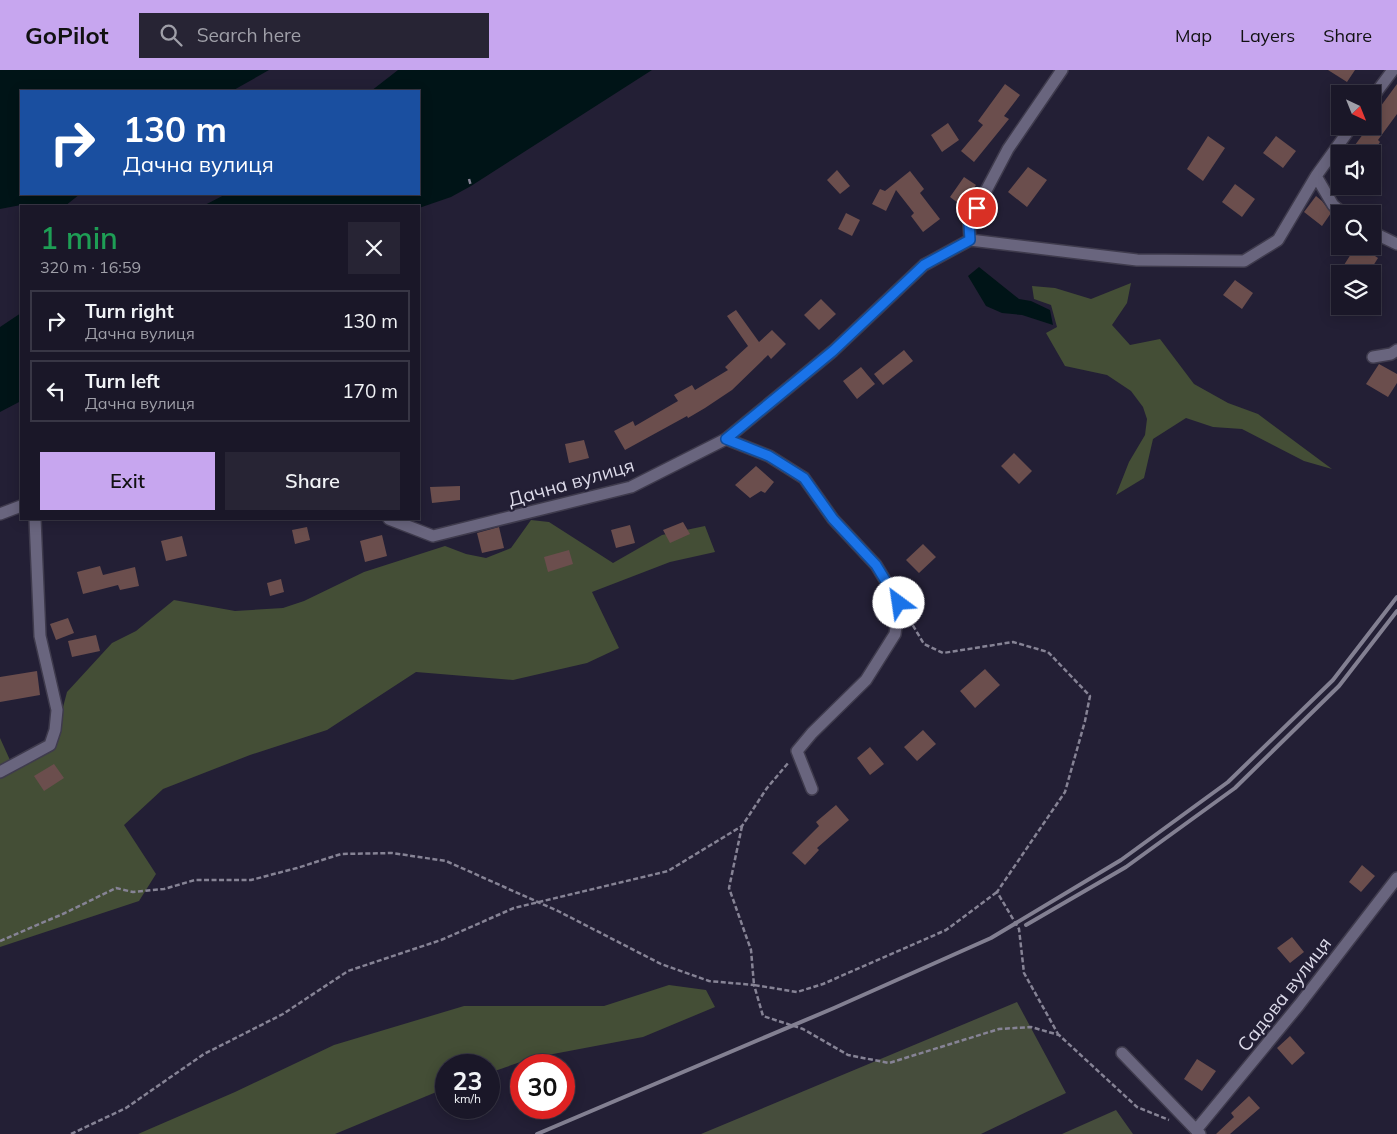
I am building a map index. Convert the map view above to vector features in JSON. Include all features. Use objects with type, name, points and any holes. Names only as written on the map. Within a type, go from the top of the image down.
[{"type":"street","points":[[1062,70],[1008,149],[969,224],[970,240],[1137,260],[1244,261],[1278,240],[1316,176],[1346,135]]},
{"type":"street","points":[[1381,86],[1393,70]]},
{"type":"street","points":[[1316,176],[1333,205]]},
{"type":"street","points":[[1381,236],[1397,244]]},
{"type":"street","name":"Дачна вулиця","points":[[393,520],[433,536],[630,487],[726,439],[833,351],[924,265],[970,240]]},
{"type":"street","points":[[1374,356],[1391,354],[1397,350]]},
{"type":"street","points":[[726,439],[769,456],[804,478],[833,519],[876,565],[899,603],[895,634],[866,680],[812,733],[797,751],[812,789]]},
{"type":"street","points":[[0,514],[20,506]]},
{"type":"street","points":[[0,772],[50,745],[55,730],[57,710],[40,636],[35,520]]},
{"type":"street","name":"Садова вулиця","points":[[1122,1053],[1198,1132],[1397,878]]},
{"type":"path","points":[[469,179],[471,186]]},
{"type":"path","points":[[0,941],[65,913],[116,888],[133,892],[164,889],[195,880],[251,880],[341,854],[392,853],[446,861],[539,903],[662,964],[709,981],[754,985],[797,992],[823,984],[946,930],[997,892],[1064,792],[1085,721],[1090,696],[1048,652],[1013,642],[943,652],[924,644],[899,603]]},
{"type":"path","points":[[797,751],[767,788],[742,826],[729,888],[751,950],[754,985],[764,1016],[803,1029],[848,1055],[889,1063],[999,1029],[1031,1027],[1059,1035]]},
{"type":"path","points":[[71,1134],[126,1108],[204,1054],[283,1014],[348,971],[441,940],[514,908],[668,871],[742,826]]},
{"type":"path","points":[[997,892],[1019,930],[1024,973],[1059,1035],[1137,1107],[1171,1120]]},
{"type":"green space","points":[[1131,283],[1127,303],[1112,325],[1130,345],[1160,339],[1194,384],[1228,403],[1258,414],[1332,469],[1304,461],[1242,429],[1213,427],[1186,418],[1153,439],[1144,478],[1116,495],[1129,462],[1145,435],[1147,419],[1143,407],[1131,391],[1107,375],[1065,366],[1046,333],[1057,327],[1051,305],[1034,299],[1032,286],[1055,288],[1091,299]]},
{"type":"green space","points":[[531,520],[549,522],[613,563],[662,535],[705,526],[715,552],[670,562],[592,592],[619,648],[587,663],[513,680],[416,672],[327,730],[250,755],[163,789],[124,825],[156,874],[139,901],[0,947],[0,738],[14,769],[57,730],[67,692],[112,643],[136,631],[174,600],[235,611],[283,608],[304,601],[364,572],[445,546],[466,554],[486,558],[511,548]]},
{"type":"green space","points":[[669,985],[706,990],[715,1007],[643,1037],[553,1054],[510,1054],[510,1066],[500,1069],[500,1054],[435,1054],[435,1093],[335,1134],[138,1134],[235,1092],[334,1045],[464,1006],[604,1006]]},
{"type":"green space","points":[[1017,1002],[1066,1093],[981,1134],[701,1134]]},
{"type":"green space","points":[[1116,1110],[1133,1134],[1062,1134]]},
{"type":"shaded area","points":[[0,70],[269,70],[234,90],[20,90],[20,195],[79,195],[66,205],[20,205],[0,209]]},
{"type":"shaded area","points":[[398,70],[652,70],[471,186],[451,197],[420,208],[420,205],[205,205],[224,195],[420,195],[420,90],[372,90]]},
{"type":"shaded area","points":[[979,267],[1019,299],[1031,301],[1050,310],[1053,325],[1022,315],[1002,313],[986,306],[968,276]]},
{"type":"shaded area","points":[[20,314],[20,402],[0,412],[0,327]]},
{"type":"building","points":[[1328,70],[1355,70],[1347,82]]},
{"type":"building","points":[[1005,84],[1020,95],[1004,116],[1009,119],[974,162],[961,151],[983,125],[978,121]]},
{"type":"building","points":[[1397,84],[1397,114],[1378,140],[1380,142],[1378,145],[1355,145],[1362,135],[1381,135],[1381,106]]},
{"type":"building","points":[[948,123],[959,140],[942,152],[931,135]]},
{"type":"building","points":[[1208,136],[1225,148],[1203,181],[1187,169]]},
{"type":"building","points":[[1276,136],[1296,151],[1283,168],[1263,153]]},
{"type":"building","points":[[1028,167],[1047,180],[1027,207],[1008,192]]},
{"type":"building","points":[[837,170],[850,186],[840,194],[827,180]]},
{"type":"building","points":[[910,171],[924,189],[920,193],[940,219],[923,232],[911,216],[914,213],[896,190],[886,211],[872,204],[880,189],[885,191]]},
{"type":"building","points":[[964,177],[976,185],[962,206],[950,197]]},
{"type":"building","points":[[1235,184],[1255,199],[1242,217],[1222,202]]},
{"type":"building","points":[[1316,196],[1331,213],[1322,226],[1304,212]]},
{"type":"building","points":[[846,213],[860,220],[852,236],[838,229]]},
{"type":"building","points":[[1350,255],[1374,255],[1378,258],[1374,265],[1344,265]]},
{"type":"building","points":[[1235,280],[1253,293],[1242,309],[1223,295]]},
{"type":"building","points":[[821,299],[836,314],[819,330],[804,315]]},
{"type":"building","points":[[736,310],[759,342],[772,330],[786,344],[771,359],[768,355],[732,390],[705,408],[625,450],[614,431],[633,421],[635,426],[678,401],[674,395],[692,385],[695,390],[728,370],[725,367],[748,346],[727,316]]},
{"type":"building","points":[[904,350],[913,361],[883,385],[874,374]]},
{"type":"building","points":[[1379,364],[1397,374],[1397,383],[1388,397],[1366,384]]},
{"type":"building","points":[[861,367],[875,384],[857,399],[843,381]]},
{"type":"building","points":[[584,440],[589,458],[569,463],[565,444]]},
{"type":"building","points":[[1014,453],[1032,471],[1019,484],[1001,466]]},
{"type":"building","points":[[756,466],[774,482],[765,493],[761,491],[750,498],[735,485]]},
{"type":"building","points":[[460,486],[460,500],[432,503],[430,487]]},
{"type":"building","points":[[683,522],[690,534],[670,543],[663,530]]},
{"type":"building","points":[[630,525],[635,543],[616,548],[611,530]]},
{"type":"building","points":[[307,527],[310,540],[295,544],[292,530]]},
{"type":"building","points":[[499,527],[504,548],[482,553],[477,533]]},
{"type":"building","points":[[382,535],[387,556],[365,562],[360,541]]},
{"type":"building","points":[[182,536],[187,556],[166,561],[161,541]]},
{"type":"building","points":[[923,544],[936,557],[919,573],[906,560]]},
{"type":"building","points":[[569,550],[573,564],[548,572],[544,557]]},
{"type":"building","points":[[100,566],[103,575],[135,567],[139,586],[120,590],[118,585],[83,594],[77,572]]},
{"type":"building","points":[[281,579],[284,592],[270,596],[267,583]]},
{"type":"building","points":[[68,618],[74,633],[56,640],[50,624]]},
{"type":"building","points":[[96,635],[100,651],[72,657],[68,641]]},
{"type":"building","points":[[985,669],[1000,685],[975,708],[960,691]]},
{"type":"building","points":[[37,671],[40,695],[0,702],[0,677]]},
{"type":"building","points":[[923,730],[936,744],[917,761],[904,747]]},
{"type":"building","points":[[870,747],[884,764],[870,775],[857,758]]},
{"type":"building","points":[[54,764],[64,778],[44,791],[34,776]]},
{"type":"building","points":[[836,805],[849,820],[817,848],[819,850],[805,865],[792,853],[819,826],[816,822]]},
{"type":"building","points":[[1362,865],[1375,876],[1361,892],[1349,882]]},
{"type":"building","points":[[1292,937],[1304,952],[1290,963],[1277,948]]},
{"type":"building","points":[[1290,1036],[1305,1053],[1292,1065],[1277,1048]]},
{"type":"building","points":[[1197,1059],[1216,1071],[1202,1091],[1184,1079]]},
{"type":"building","points":[[1249,1096],[1260,1108],[1230,1134],[1216,1134],[1234,1117],[1231,1113]]},
{"type":"railway","points":[[537,1134],[834,1008],[991,938],[1121,860],[1228,782],[1333,680],[1397,597]]},
{"type":"railway","points":[[1026,925],[1126,867],[1235,788],[1339,686],[1397,611]]},
{"type":"route","points":[[899,603],[876,565],[833,519],[804,478],[769,456],[726,439],[833,351],[924,265],[970,240],[969,224],[977,208]]}]
